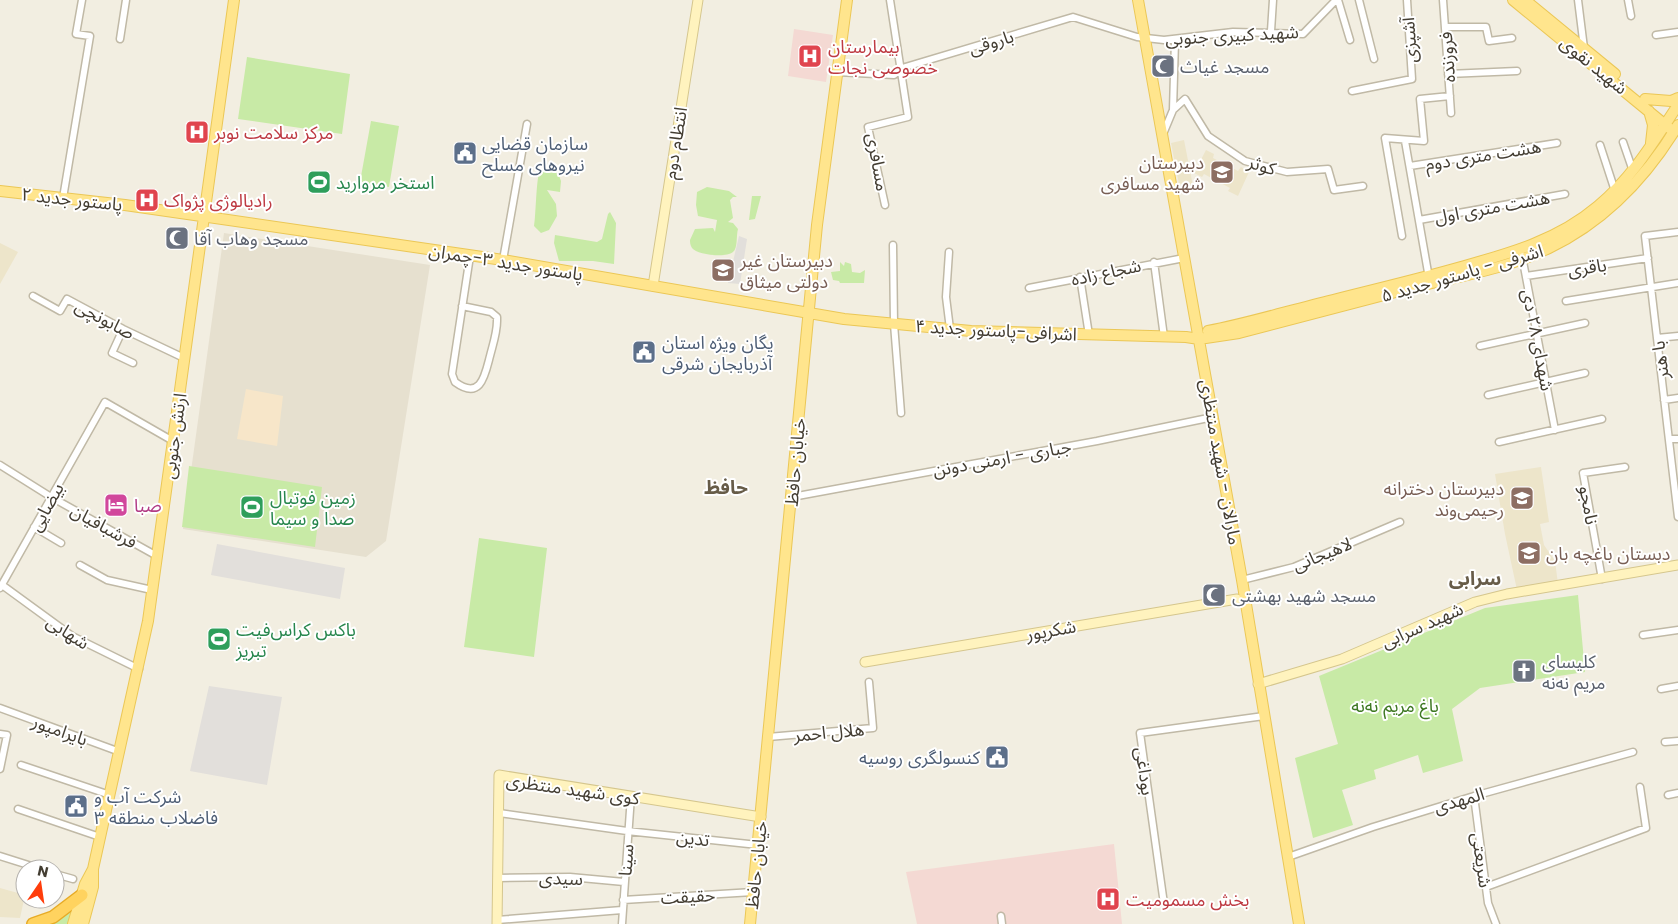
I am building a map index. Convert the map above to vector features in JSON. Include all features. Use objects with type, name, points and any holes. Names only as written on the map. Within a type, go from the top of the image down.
[{"type":"highway","points":[[33,924],[53,917],[82,895]]},
{"type":"main road","name":"ارتش جنوبی","points":[[93,869],[139,669],[152,590],[234,0]]},
{"type":"main road","name":"خیابان حافظ","points":[[750,924],[821,185],[847,0]]},
{"type":"main road","name":"مارالان - شهید منتظری","points":[[1138,0],[1242,580],[1299,924]]},
{"type":"main road","name":"شهید نقوی","points":[[1513,0],[1649,110],[1677,128]]},
{"type":"main road","name":"شهید نقوی","points":[[1525,0],[1645,99],[1667,121]]},
{"type":"main road","points":[[1645,99],[1671,101],[1678,98]]},
{"type":"main road","name":"اشرفی - پاستور جدید ۵","points":[[1521,254],[1570,226],[1615,191],[1650,149],[1678,105]]},
{"type":"main road","points":[[1649,110],[1653,125],[1650,149]]},
{"type":"main road","name":"اشرفی - پاستور جدید ۵","points":[[1198,336],[1239,333],[1521,254],[1548,249],[1613,206],[1644,174],[1677,128]]},
{"type":"main road","name":"پاستور جدید ۲","points":[[0,191],[204,216]]},
{"type":"main road","name":"پاستور جدید ۳-چمران","points":[[204,216],[503,260],[808,314]]},
{"type":"main road","name":"اشرافی-پاستور جدید ۴","points":[[808,314],[950,329],[1089,335],[1198,336]]},
{"type":"main road","points":[[73,924],[93,869]]},
{"type":"main road","points":[[83,924],[94,886],[93,869]]},
{"type":"street","points":[[62,198],[90,36],[76,34],[82,0]]},
{"type":"street","points":[[120,39],[126,0]]},
{"type":"street","name":"انتظام دوم","points":[[653,286],[698,0]]},
{"type":"street","name":"مسافری","points":[[885,205],[868,127],[908,117],[902,68],[890,0]]},
{"type":"street","points":[[1271,31],[1273,0]]},
{"type":"street","points":[[1337,0],[1350,40]]},
{"type":"street","name":"شهید کبیری جنوبی","points":[[1145,38],[1175,40],[1233,32],[1271,31],[1303,34],[1337,0]]},
{"type":"street","points":[[1359,0],[1374,59]]},
{"type":"street","name":"آشپزی","points":[[1352,91],[1412,79],[1407,0]]},
{"type":"street","name":"فروزنده","points":[[1443,0],[1451,113]]},
{"type":"street","points":[[1578,0],[1584,48]]},
{"type":"street","points":[[1628,0],[1631,16]]},
{"type":"street","name":"باروقی","points":[[837,72],[894,76],[902,68],[1073,18],[1145,38]]},
{"type":"street","points":[[1445,27],[1486,27],[1489,41],[1512,38]]},
{"type":"street","points":[[1656,35],[1678,32]]},
{"type":"street","points":[[1162,136],[1173,110],[1175,40]]},
{"type":"street","points":[[1448,74],[1517,70]]},
{"type":"street","points":[[1402,236],[1385,138],[1424,141],[1420,99],[1450,96]]},
{"type":"street","name":"کوثر","points":[[1173,110],[1185,99],[1208,136],[1245,161],[1287,172],[1328,169],[1334,190],[1363,186]]},
{"type":"street","points":[[503,260],[527,124]]},
{"type":"street","points":[[1406,141],[1429,280]]},
{"type":"street","points":[[1623,142],[1633,171]]},
{"type":"street","name":"هشت متری دوم","points":[[1410,166],[1557,143]]},
{"type":"street","points":[[1600,145],[1615,191]]},
{"type":"street","name":"هشت متری اول","points":[[1419,220],[1565,194]]},
{"type":"street","name":"با هنر","points":[[1678,232],[1645,236],[1676,484],[1678,517]]},
{"type":"street","points":[[893,245],[894,324],[901,414]]},
{"type":"street","points":[[949,252],[946,297],[950,329]]},
{"type":"street","name":"شهدای ۲۸ دی","points":[[1521,254],[1555,430]]},
{"type":"street","points":[[462,306],[491,312],[497,317],[498,321],[485,378],[479,386],[472,388],[455,382],[452,374],[462,306],[470,256]]},
{"type":"street","name":"شجاع زاده","points":[[1029,288],[1154,262],[1184,258]]},
{"type":"street","name":"باقری","points":[[1526,276],[1648,258]]},
{"type":"street","points":[[1154,262],[1164,337]]},
{"type":"street","points":[[1080,277],[1089,335]]},
{"type":"street","points":[[1566,301],[1678,283]]},
{"type":"street","name":"صابونچی","points":[[33,296],[60,311],[67,298],[123,329],[184,358]]},
{"type":"street","points":[[1480,346],[1536,332],[1585,323]]},
{"type":"street","points":[[123,329],[112,353],[133,363]]},
{"type":"street","points":[[1657,338],[1678,336]]},
{"type":"street","points":[[1488,395],[1585,373]]},
{"type":"street","points":[[1664,400],[1678,398]]},
{"type":"street","name":"بیضایی","points":[[1,586],[105,402],[173,441]]},
{"type":"street","name":"جباری - ارمنی دونن","points":[[792,498],[1097,441],[1213,417]]},
{"type":"street","points":[[1499,442],[1602,419]]},
{"type":"street","points":[[1669,439],[1678,439]]},
{"type":"street","name":"فرشبافیان","points":[[0,465],[51,497],[157,556]]},
{"type":"street","name":"نامجو","points":[[1602,580],[1583,473],[1625,468]]},
{"type":"street","name":"لاهیجانی","points":[[1242,580],[1294,567],[1400,522]]},
{"type":"street","points":[[34,527],[62,543]]},
{"type":"street","points":[[80,565],[107,580],[152,590]]},
{"type":"street","name":"شهید سرابی","points":[[1258,684],[1342,659],[1475,602],[1516,592],[1602,580],[1678,565]]},
{"type":"street","name":"شهابی","points":[[1,586],[72,636],[139,669]]},
{"type":"street","name":"شکرپور","points":[[865,662],[1237,599]]},
{"type":"street","points":[[1643,635],[1678,630]]},
{"type":"street","name":"هلال احمر","points":[[768,737],[873,728],[869,682]]},
{"type":"street","points":[[1661,689],[1678,686]]},
{"type":"street","name":"بایرامپور","points":[[0,708],[120,752]]},
{"type":"street","name":"بوداغی","points":[[1164,904],[1140,733],[1264,716]]},
{"type":"street","points":[[0,769],[3,735]]},
{"type":"street","points":[[1665,742],[1678,741]]},
{"type":"street","name":"المهدی","points":[[1288,858],[1373,826],[1634,752]]},
{"type":"street","points":[[21,765],[110,795]]},
{"type":"street","name":"کوی شهید منتظری","points":[[497,922],[499,775],[761,817]]},
{"type":"street","points":[[1486,887],[1646,828],[1640,787]]},
{"type":"street","points":[[1668,794],[1678,793]]},
{"type":"street","name":"سینا","points":[[622,924],[630,796]]},
{"type":"street","name":"شریعتی","points":[[1474,796],[1486,887],[1496,924]]},
{"type":"street","points":[[18,809],[100,837]]},
{"type":"street","points":[[499,813],[627,831]]},
{"type":"street","name":"تدین","points":[[627,831],[758,845]]},
{"type":"street","points":[[0,856],[15,861]]},
{"type":"street","points":[[65,877],[73,879]]},
{"type":"street","name":"سیدی","points":[[498,878],[570,877],[624,882]]},
{"type":"street","name":"حقیقت","points":[[623,900],[753,892]]},
{"type":"street","points":[[497,922],[622,910]]},
{"type":"street","points":[[1001,916],[1002,924]]},
{"type":"shaded area","name":"بیمارستان خصوصی نجات","points":[[794,29],[833,35],[826,82],[788,76]]},
{"type":"shaded area","points":[[1184,140],[1193,186],[1180,189],[1171,143]]},
{"type":"shaded area","name":"دبیرستان شهید مسافری","points":[[1206,150],[1214,154],[1213,158],[1238,171],[1241,167],[1249,172],[1238,196],[1228,191],[1230,188],[1204,174],[1202,177],[1194,173]]},
{"type":"shaded area","points":[[224,233],[430,265],[386,541],[366,557],[183,529]]},
{"type":"shaded area","points":[[739,236],[747,239],[740,284],[728,283]]},
{"type":"shaded area","points":[[0,243],[18,252],[0,284]]},
{"type":"shaded area","points":[[246,389],[283,396],[277,446],[237,439]]},
{"type":"shaded area","points":[[1541,467],[1549,522],[1540,524],[1544,545],[1555,561],[1558,584],[1517,590],[1495,474]]},
{"type":"shaded area","points":[[217,544],[345,568],[340,599],[211,575]]},
{"type":"shaded area","points":[[209,686],[282,697],[267,785],[190,771]]},
{"type":"shaded area","points":[[1114,844],[1122,924],[917,924],[906,872]]},
{"type":"shaded area","points":[[0,888],[15,892],[15,909],[22,909],[20,918],[0,917]]},
{"type":"green space","points":[[247,57],[350,74],[342,134],[238,119]]},
{"type":"green space","points":[[371,121],[399,126],[389,187],[360,182]]},
{"type":"green space","points":[[545,170],[558,173],[561,181],[560,192],[547,190],[556,204],[557,216],[549,230],[541,233],[534,226],[539,175],[540,171]]},
{"type":"green space","points":[[707,187],[729,191],[737,197],[733,197],[730,200],[733,218],[728,222],[733,223],[738,229],[736,248],[729,254],[705,254],[691,246],[690,240],[695,229],[713,228],[715,232],[717,220],[698,216],[696,205],[697,192]]},
{"type":"green space","points":[[752,196],[761,196],[755,219],[749,220]]},
{"type":"green space","points":[[610,212],[616,223],[614,264],[593,261],[559,261],[554,243],[555,235],[597,242],[602,239]]},
{"type":"green space","points":[[840,262],[844,266],[845,262],[851,264],[852,272],[860,273],[865,270],[864,283],[840,283],[833,280],[831,272],[840,271]]},
{"type":"green space","name":"زمین فوتبال صدا و سیما","points":[[189,466],[322,487],[315,547],[182,527]]},
{"type":"green space","points":[[479,538],[547,548],[534,657],[464,647]]},
{"type":"green space","name":"باغ مریم نه‌نه","points":[[1578,595],[1585,672],[1480,688],[1452,709],[1463,761],[1423,773],[1418,755],[1374,770],[1376,779],[1342,790],[1353,825],[1313,838],[1295,758],[1338,744],[1319,676],[1485,608]]},
{"type":"green space","points":[[75,906],[69,924],[44,924]]},
{"type":"place","name":"بیمارستان خصوصی نجات","points":[[810,56]]},
{"type":"place","name":"مسجد غیاث","points":[[1163,66]]},
{"type":"place","name":"مرکز سلامت نوبر","points":[[197,132]]},
{"type":"place","name":"سازمان قضایی نیروهای مسلح","points":[[465,153]]},
{"type":"place","name":"دبیرستان شهید مسافری","points":[[1222,172]]},
{"type":"place","name":"استخر مروارید","points":[[319,182]]},
{"type":"place","name":"رادیالوژی پژواک","points":[[147,200]]},
{"type":"place","name":"مسجد وهاب آقا","points":[[177,238]]},
{"type":"place","name":"دبیرستان غیر دولتی میثاق","points":[[723,270]]},
{"type":"place","name":"یگان ویژه استان آذربایجان شرقی","points":[[644,352]]},
{"type":"place","name":"دبیرستان دخترانه رحیمی‌وند","points":[[1522,498]]},
{"type":"place","name":"صبا","points":[[116,505]]},
{"type":"place","name":"زمین فوتبال صدا و سیما","points":[[252,507]]},
{"type":"place","name":"دبستان باغچه بان","points":[[1529,553]]},
{"type":"place","name":"مسجد شهید بهشتی","points":[[1214,595]]},
{"type":"place","name":"باکس کراس‌فیت تبریز","points":[[219,639]]},
{"type":"place","name":"کلیسای مریم نه‌نه","points":[[1524,671]]},
{"type":"place","name":"کنسولگری روسیه","points":[[997,757]]},
{"type":"place","name":"شرکت آب و فاضلاب منطقه ۳","points":[[76,806]]},
{"type":"place","name":"بخش مسمومیت","points":[[1108,899]]},
{"type":"district","name":"حافظ","points":[[726,487]]},
{"type":"district","name":"سرابی","points":[[1475,578]]}]
